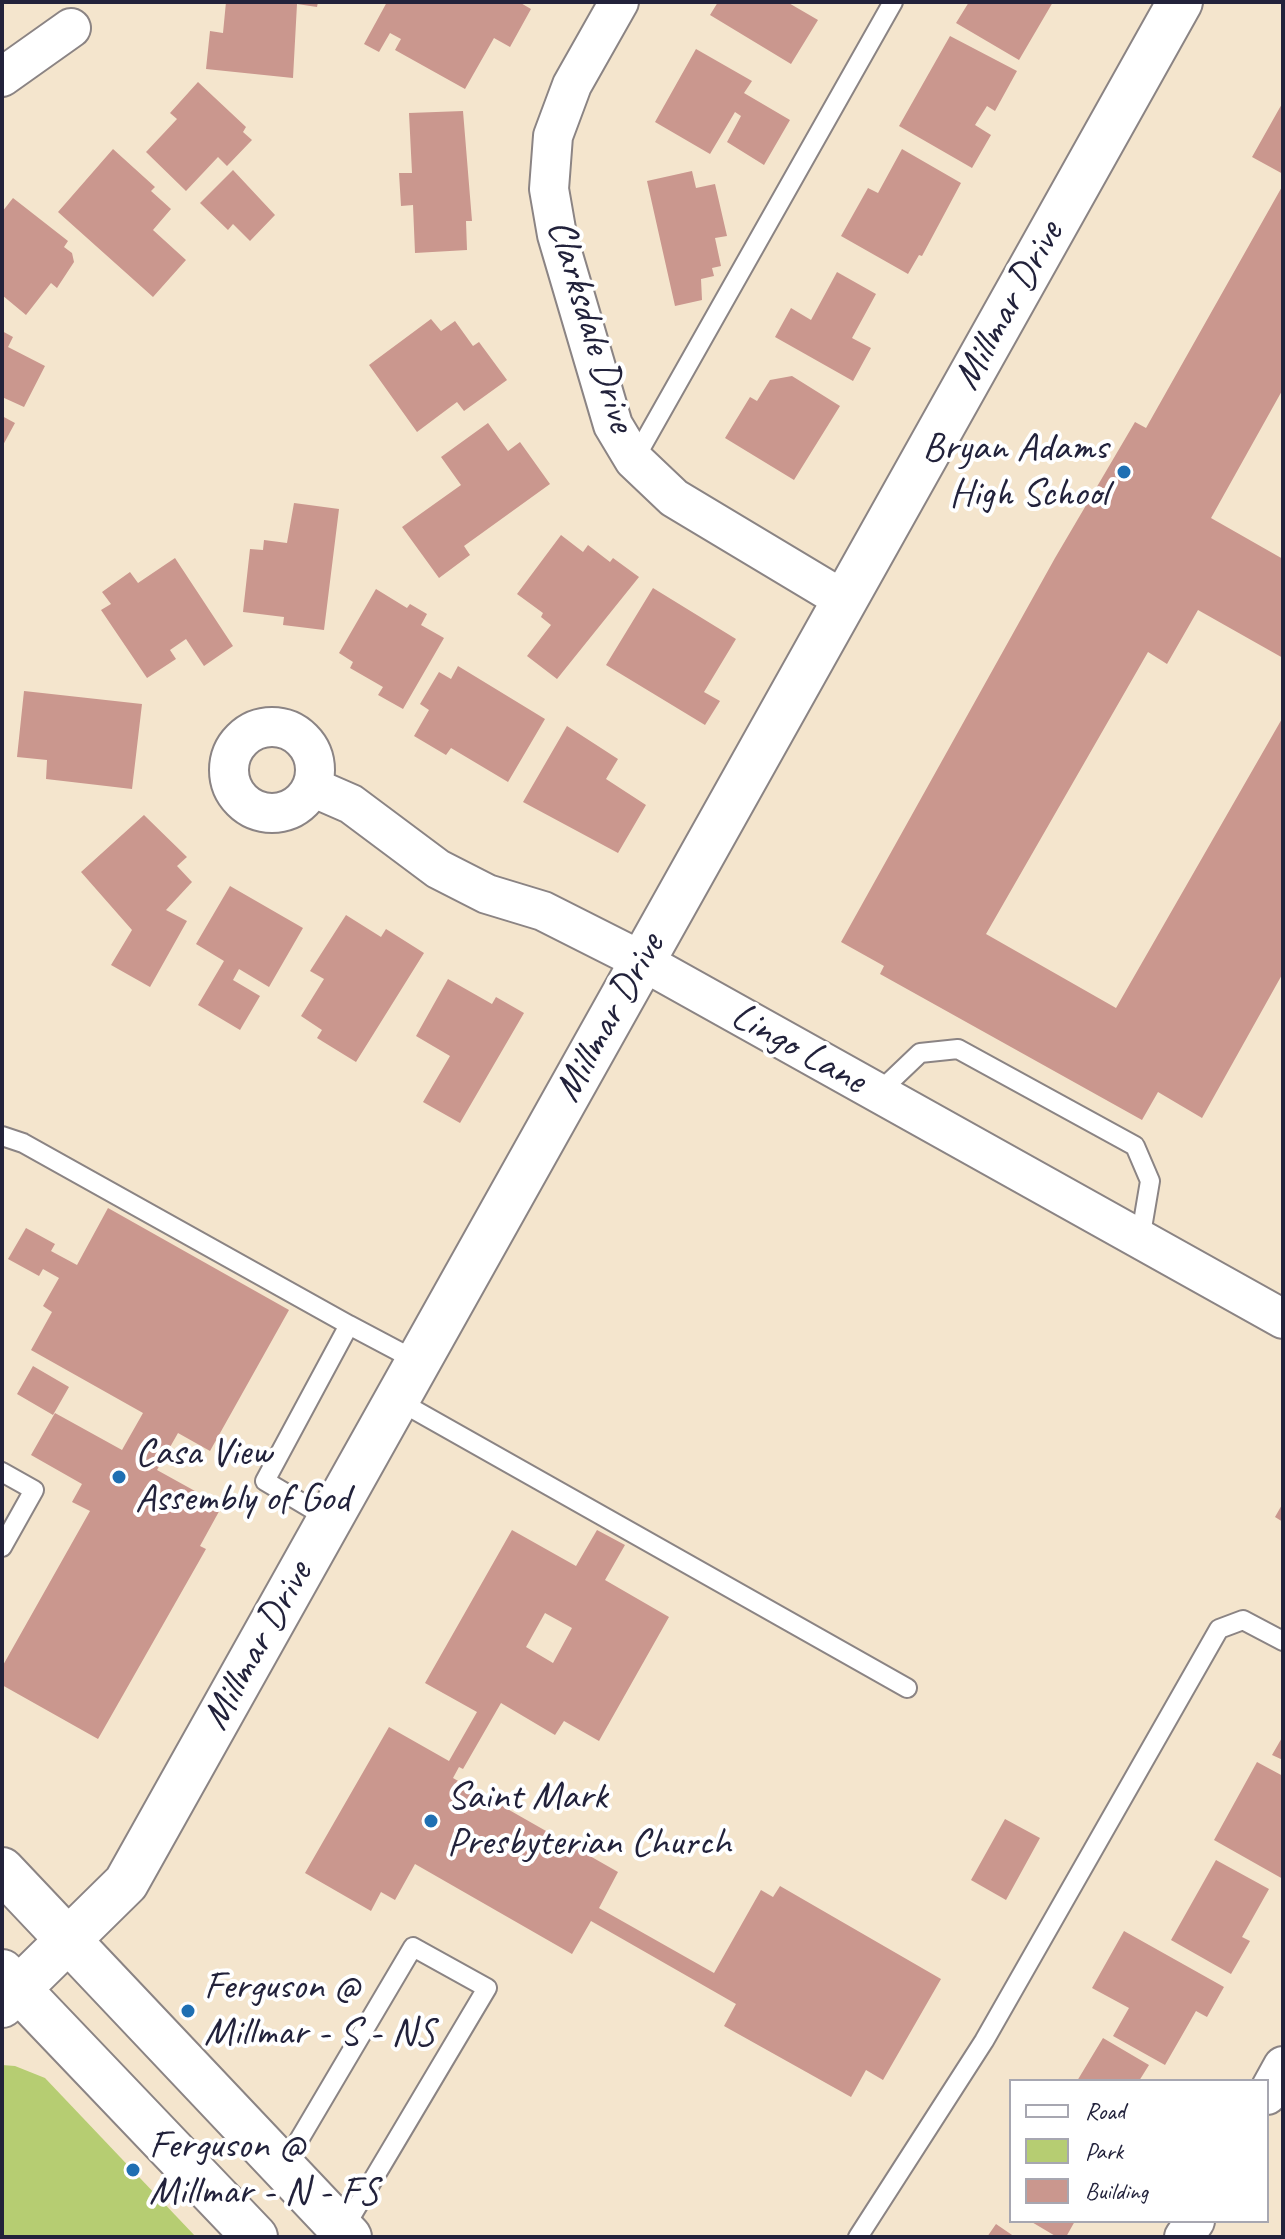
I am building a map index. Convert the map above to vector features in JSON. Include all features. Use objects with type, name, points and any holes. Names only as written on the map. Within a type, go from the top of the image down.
[{"type":"street","name":"Clarksdale Drive","points":[[619,2],[572,85],[553,136],[549,189],[557,235],[613,425],[634,460],[674,498],[844,600]]},
{"type":"street","name":"Millmar Drive","points":[[7,1989],[69,1940],[126,1883],[1180,2]]},
{"type":"street","points":[[2,77],[71,28]]},
{"type":"street","name":"Lingo Lane","points":[[312,787],[351,804],[438,869],[487,894],[543,911],[642,961],[1283,1319]]},
{"type":"street","points":[[2,1870],[346,2234]]},
{"type":"street","points":[[7,1989],[255,2237]]},
{"type":"street","points":[[1269,2091],[1283,2066]]},
{"type":"lane","points":[[634,460],[893,2]]},
{"type":"lane","points":[[877,1094],[920,1053],[958,1049],[1135,1146],[1150,1181],[1140,1240]]},
{"type":"lane","points":[[2,1136],[23,1143],[417,1361]]},
{"type":"lane","points":[[329,1519],[265,1481],[349,1325]]},
{"type":"lane","points":[[396,1400],[907,1688]]},
{"type":"lane","points":[[2,1472],[34,1490],[2,1547]]},
{"type":"lane","points":[[858,2237],[984,2041],[1219,1629],[1243,1620],[1283,1641]]},
{"type":"lane","points":[[283,2168],[413,1947],[487,1988],[346,2234]]},
{"type":"green space","points":[[2,2065],[15,2066],[45,2078],[196,2237],[2,2237]]},
{"type":"building","points":[[226,2],[318,2],[317,7],[297,4],[293,78],[206,69],[210,31],[223,33]]},
{"type":"building","points":[[387,2],[519,2],[531,9],[510,47],[494,38],[465,89],[395,50],[401,39],[390,33],[379,52],[364,44]]},
{"type":"building","points":[[718,2],[787,2],[818,20],[791,64],[710,15]]},
{"type":"building","points":[[969,2],[1053,2],[1019,60],[956,23]]},
{"type":"building","points":[[950,36],[1017,71],[995,111],[987,106],[975,125],[991,135],[972,168],[899,126]]},
{"type":"building","points":[[696,49],[752,81],[744,93],[790,120],[764,165],[727,142],[741,116],[735,112],[710,154],[655,122]]},
{"type":"building","points":[[198,82],[246,127],[243,132],[252,140],[227,166],[218,157],[186,191],[146,152],[177,119],[170,113]]},
{"type":"building","points":[[1283,102],[1283,174],[1252,157]]},
{"type":"building","points":[[463,111],[472,221],[466,221],[467,250],[415,253],[413,205],[401,206],[399,173],[412,173],[409,113]]},
{"type":"building","points":[[113,149],[155,187],[151,191],[171,209],[153,230],[186,260],[153,297],[58,212]]},
{"type":"building","points":[[902,149],[961,183],[922,256],[919,255],[908,274],[841,236],[868,188],[878,193]]},
{"type":"building","points":[[233,170],[275,215],[250,241],[233,224],[228,230],[200,203]]},
{"type":"building","points":[[692,171],[696,188],[715,184],[727,236],[715,238],[721,266],[712,268],[714,276],[701,279],[702,300],[675,306],[647,181]]},
{"type":"building","points":[[1283,185],[1283,389],[1211,518],[1283,559],[1283,658],[1198,610],[1167,664],[1148,652],[986,934],[1116,1008],[1283,717],[1283,973],[1202,1118],[1158,1092],[1142,1120],[880,974],[884,966],[841,942],[1055,558],[1135,422],[1146,428]]},
{"type":"building","points":[[13,198],[68,241],[64,247],[72,253],[74,262],[57,288],[51,283],[26,315],[2,295],[2,212]]},
{"type":"building","points":[[837,272],[876,294],[852,338],[871,348],[853,381],[775,337],[791,308],[811,320]]},
{"type":"building","points":[[431,319],[441,331],[455,321],[473,346],[479,342],[507,380],[464,411],[457,402],[417,432],[369,365]]},
{"type":"building","points":[[2,331],[13,337],[8,347],[45,366],[24,407],[2,397]]},
{"type":"building","points":[[792,376],[840,406],[794,480],[725,438],[750,397],[757,401],[770,380]]},
{"type":"building","points":[[2,416],[15,423],[2,447]]},
{"type":"building","points":[[488,423],[508,451],[520,442],[550,484],[464,546],[470,555],[439,578],[402,527],[461,485],[441,457]]},
{"type":"building","points":[[294,503],[339,509],[324,630],[283,625],[284,617],[243,612],[250,549],[263,550],[264,540],[287,543]]},
{"type":"building","points":[[561,535],[583,552],[588,545],[610,562],[613,558],[639,577],[557,679],[527,656],[551,625],[541,617],[543,613],[517,594]]},
{"type":"building","points":[[175,558],[233,646],[204,666],[186,639],[170,650],[176,659],[147,678],[101,610],[111,604],[102,592],[130,572],[138,583]]},
{"type":"building","points":[[653,588],[736,639],[704,692],[720,701],[705,725],[606,665]]},
{"type":"building","points":[[376,589],[407,608],[410,604],[427,614],[421,625],[444,638],[403,709],[378,695],[383,687],[350,668],[353,662],[339,653]]},
{"type":"building","points":[[458,666],[545,719],[508,782],[451,748],[446,755],[414,736],[429,710],[420,704],[439,672],[451,679]]},
{"type":"building","points":[[24,691],[142,704],[132,789],[46,779],[47,760],[17,757]]},
{"type":"building","points":[[567,726],[618,759],[606,779],[646,805],[618,853],[523,802]]},
{"type":"building","points":[[144,815],[187,857],[177,866],[192,882],[166,910],[187,921],[150,987],[111,965],[132,930],[81,872]]},
{"type":"building","points":[[230,886],[303,928],[269,987],[239,969],[233,980],[260,996],[240,1030],[198,1005],[224,961],[196,944]]},
{"type":"building","points":[[346,915],[381,937],[386,929],[424,953],[356,1062],[317,1038],[322,1030],[301,1016],[324,979],[310,971]]},
{"type":"building","points":[[448,979],[492,1004],[496,997],[524,1013],[460,1123],[423,1102],[450,1056],[416,1036]]},
{"type":"building","name":"Casa View Assembly of God","points":[[108,1208],[289,1310],[210,1451],[178,1433],[157,1470],[222,1506],[200,1546],[206,1549],[98,1739],[2,1685],[2,1667],[90,1511],[72,1502],[82,1484],[31,1455],[55,1413],[122,1450],[143,1413],[31,1350],[52,1312],[43,1306],[59,1278],[43,1269],[39,1276],[8,1259],[26,1228],[55,1244],[51,1251],[77,1265]]},
{"type":"building","points":[[33,1366],[69,1387],[53,1415],[17,1394]]},
{"type":"building","points":[[1283,1503],[1283,1522],[1275,1517]]},
{"type":"building","name":"Saint Mark Presbyterian Church","points":[[512,1530],[576,1566],[597,1530],[625,1545],[605,1580],[669,1617],[599,1741],[564,1721],[555,1735],[501,1703],[463,1769],[459,1767],[453,1778],[618,1872],[599,1908],[714,1973],[761,1890],[773,1897],[780,1886],[941,1979],[883,2080],[866,2070],[851,2097],[724,2026],[736,2004],[591,1921],[572,1954],[415,1864],[395,1900],[381,1892],[371,1911],[305,1873],[389,1727],[449,1761],[477,1712],[425,1683]],"holes":[[[545,1613],[572,1628],[553,1663],[526,1647]]]},
{"type":"building","points":[[1283,1736],[1283,1760],[1272,1755]]},
{"type":"building","points":[[1257,1762],[1283,1776],[1283,1879],[1214,1840]]},
{"type":"building","points":[[1005,1819],[1040,1838],[1006,1900],[971,1880]]},
{"type":"building","points":[[1216,1860],[1269,1889],[1242,1937],[1250,1941],[1231,1974],[1171,1940]]},
{"type":"building","points":[[1124,1931],[1224,1987],[1207,2017],[1196,2011],[1165,2065],[1113,2036],[1129,2008],[1092,1988]]},
{"type":"building","points":[[1103,2038],[1149,2065],[1140,2079],[1078,2079]]},
{"type":"building","points":[[1033,2223],[1074,2223],[1066,2237],[1057,2237]]},
{"type":"building","points":[[996,2224],[1015,2237],[987,2237]]},
{"type":"place","name":"Bryan Adams High School","points":[[1124,472]]},
{"type":"place","name":"Casa View Assembly of God","points":[[119,1477]]},
{"type":"place","name":"Saint Mark Presbyterian Church","points":[[431,1821]]},
{"type":"place","name":"Ferguson @ Millmar - S - NS","points":[[188,2011]]},
{"type":"place","name":"Ferguson @ Millmar - N - FS","points":[[133,2170]]}]
